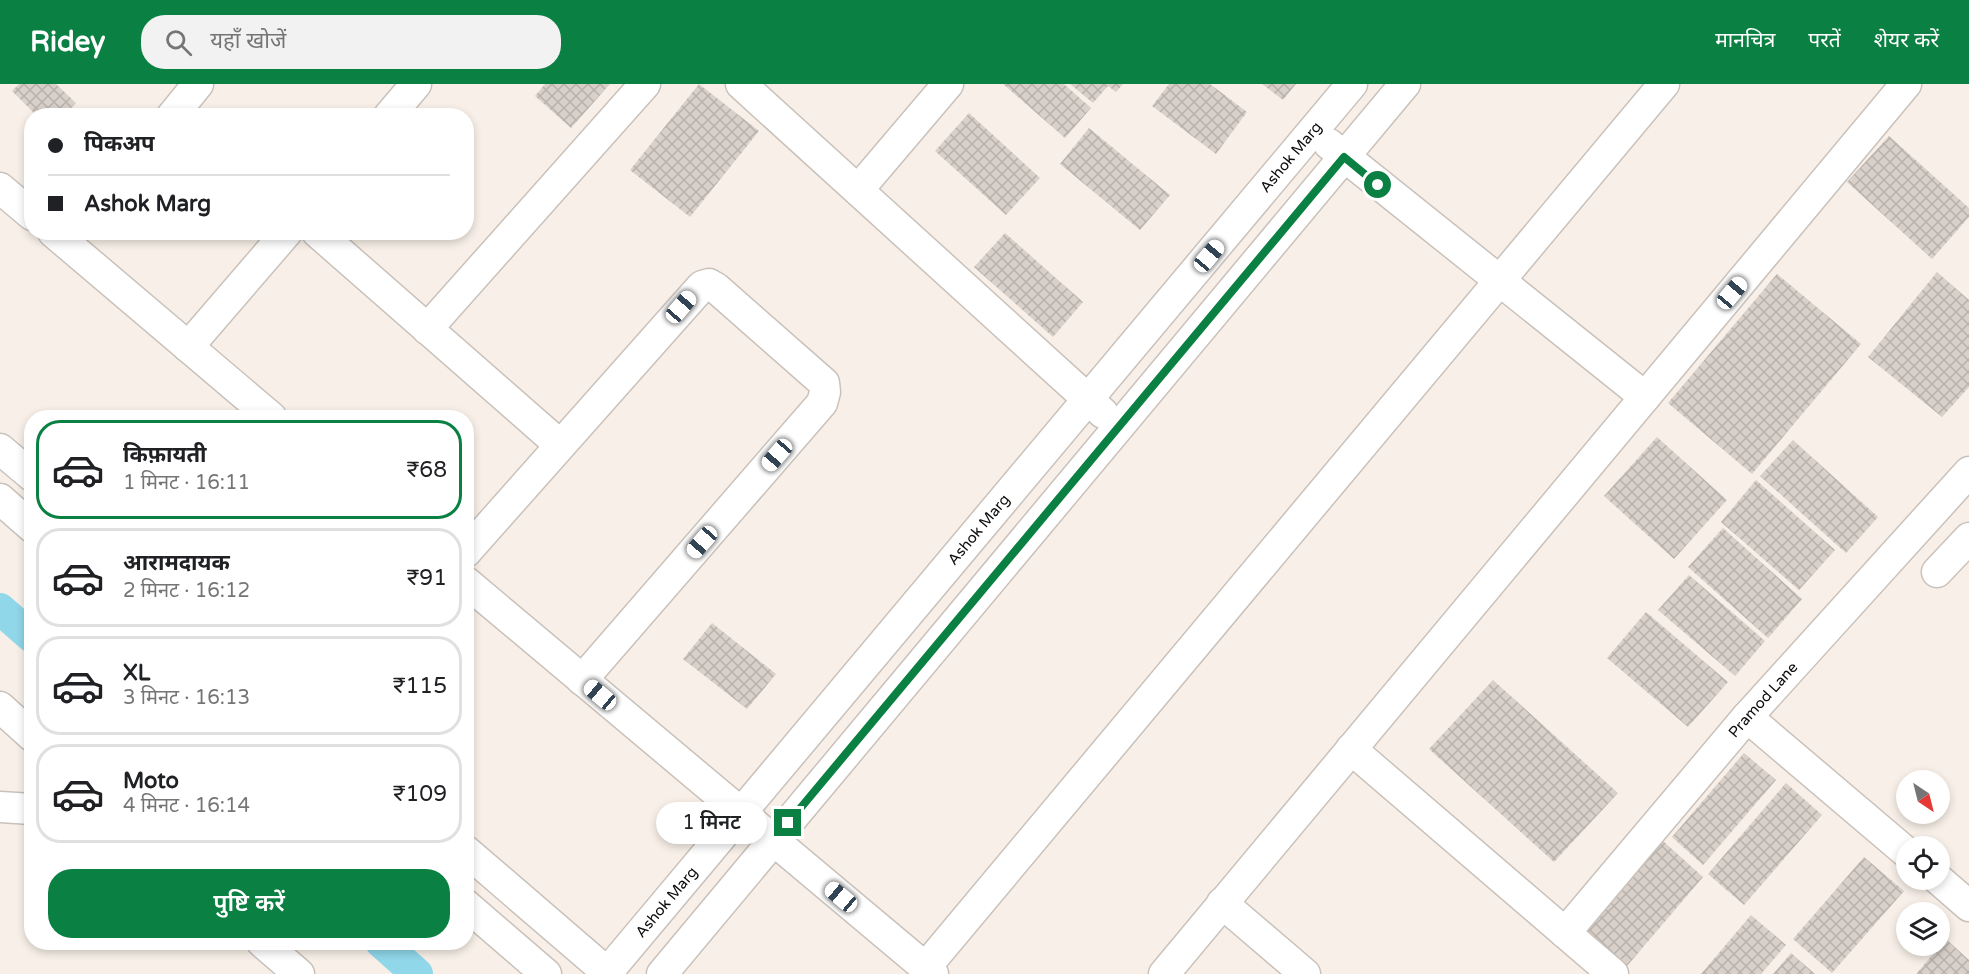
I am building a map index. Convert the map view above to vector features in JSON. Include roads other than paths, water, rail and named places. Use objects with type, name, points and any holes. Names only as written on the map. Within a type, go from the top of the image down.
[{"type":"street","points":[[178,108],[198,84]]},
{"type":"street","points":[[395,108],[416,84]]},
{"type":"street","points":[[427,329],[645,84]]},
{"type":"street","points":[[741,84],[1118,427]]},
{"type":"street","points":[[858,190],[948,84]]},
{"type":"street","name":"Ashok Marg","points":[[607,974],[1352,84]]},
{"type":"street","points":[[662,974],[1405,84]]},
{"type":"street","points":[[474,589],[929,971],[1664,84]]},
{"type":"street","points":[[1164,974],[1906,84]]},
{"type":"street","points":[[1314,130],[1344,157],[1645,397]]},
{"type":"street","points":[[0,188],[24,208]]},
{"type":"street","points":[[69,240],[263,410]]},
{"type":"street","points":[[188,346],[279,240]]},
{"type":"street","points":[[326,240],[560,445]]},
{"type":"street","points":[[474,543],[702,286],[709,284],[716,288],[824,383],[825,392],[822,403],[582,680]]},
{"type":"street","points":[[0,449],[24,469]]},
{"type":"street","name":"Pramod Lane","points":[[1565,933],[1747,717],[1969,472]]},
{"type":"street","points":[[0,499],[24,520]]},
{"type":"street","points":[[1937,572],[1969,538]]},
{"type":"street","points":[[0,707],[24,729]]},
{"type":"street","points":[[1747,717],[1896,844]]},
{"type":"street","points":[[1351,749],[1613,974]]},
{"type":"street","points":[[0,807],[24,808]]},
{"type":"street","points":[[474,859],[607,974]]},
{"type":"street","points":[[1950,889],[1969,906]]},
{"type":"street","points":[[1222,903],[1305,974]]},
{"type":"street","points":[[474,911],[546,974]]},
{"type":"street","points":[[271,950],[299,974]]},
{"type":"waterway","points":[[0,609],[24,630]]},
{"type":"waterway","points":[[390,950],[417,974]]}]
